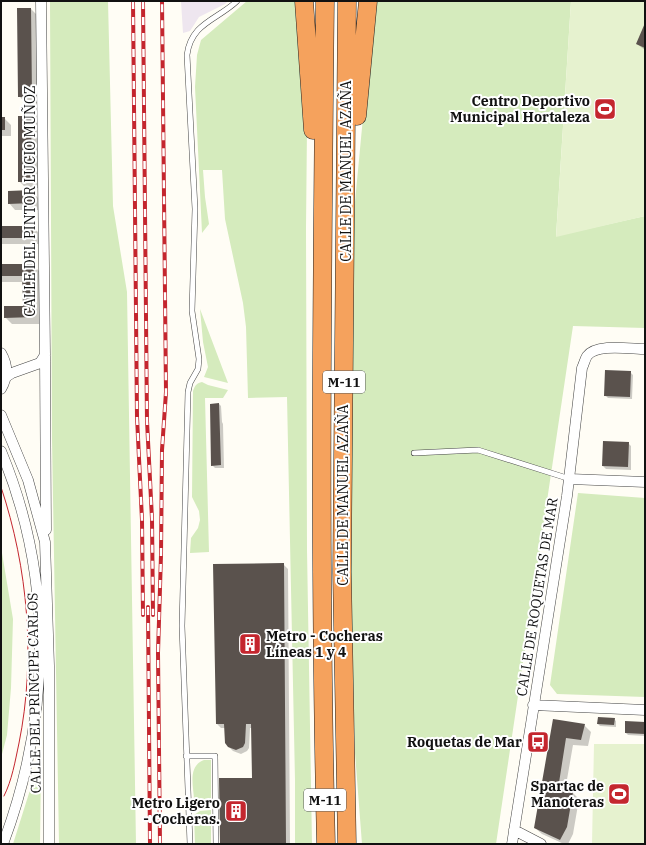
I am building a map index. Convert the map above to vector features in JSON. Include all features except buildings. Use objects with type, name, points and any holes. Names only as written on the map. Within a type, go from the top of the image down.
[{"type":"highway","points":[[304,1],[313,123],[321,334]]},
{"type":"highway","name":"CALLE DE MANUEL AZAÑA","points":[[325,1],[321,334],[326,844]]},
{"type":"highway","name":"CALLE DE MANUEL AZAÑA","points":[[347,1],[342,564],[347,844]]},
{"type":"highway","points":[[346,178],[356,133],[368,1]]},
{"type":"highway","points":[[318,844],[324,756]]},
{"type":"highway","points":[[346,784],[356,844]]},
{"type":"street","name":"CALLE DEL PINTOR LUCIO MUÑOZ","points":[[41,1],[45,355]]},
{"type":"street","name":"CALLE DE ROQUETAS DE MAR","points":[[512,844],[570,479],[582,368],[588,355],[596,350],[609,348],[645,349]]},
{"type":"street","points":[[1,353],[6,365],[6,378],[1,389]]},
{"type":"street","points":[[6,378],[18,371],[40,363],[45,355]]},
{"type":"street","name":"CALLE DEL PRÍNCIPE CARLOS","points":[[45,355],[45,542],[49,666],[49,844]]},
{"type":"street","name":"CALLE DEL PRÍNCIPE CARLOS","points":[[1,415],[28,480],[45,542]]},
{"type":"street","name":"CALLE DEL PRÍNCIPE CARLOS","points":[[1,451],[21,505],[29,542],[36,586],[40,637],[40,677],[30,749],[19,797],[3,844]]},
{"type":"street","points":[[570,479],[645,482],[645,473]]},
{"type":"street","points":[[533,705],[645,710]]},
{"type":"street","points":[[514,830],[541,844]]},
{"type":"lane","points":[[190,844],[182,626],[188,392],[198,364],[192,311],[194,209],[187,55],[188,46],[195,32],[237,1]]},
{"type":"lane","points":[[414,453],[478,450],[570,479]]},
{"type":"lane","points":[[186,756],[215,756],[216,844]]},
{"type":"shaded area","points":[[181,1],[228,1],[199,17],[190,31],[183,33]]},
{"type":"green space","points":[[50,1],[108,1],[113,206],[127,292],[136,844],[59,844],[52,440]]},
{"type":"green space","points":[[247,1],[299,1],[307,127],[307,550],[312,844],[295,844],[287,397],[248,398],[246,327],[243,303],[225,219],[222,170],[203,170],[209,224],[202,233],[195,87],[197,55],[201,40]]},
{"type":"green space","points":[[374,1],[571,1],[556,236],[645,216],[645,328],[573,326],[496,844],[362,844],[355,753],[351,606],[353,223]]},
{"type":"green space","name":"Centro Deportivo Municipal Hortaleza","points":[[571,1],[645,1],[645,216],[556,237]]},
{"type":"green space","points":[[200,309],[228,383],[204,377],[208,367],[203,342]]},
{"type":"green space","points":[[202,382],[228,390],[223,398],[205,398],[209,552],[190,553],[191,538],[198,528],[200,520],[199,511],[192,497],[193,391],[196,385]]},
{"type":"green space","points":[[578,493],[645,498],[645,697],[557,694],[550,685]]},
{"type":"green space","points":[[1,547],[13,619],[11,688],[7,735],[1,758]]},
{"type":"green space","name":"Spartac de Manoteras","points":[[594,744],[645,744],[645,844],[592,844]]},
{"type":"green space","points":[[204,760],[211,760],[211,802],[208,803],[200,802],[194,799],[194,771],[199,763]]},
{"type":"green space","points":[[41,765],[40,844],[13,844],[36,771]]},
{"type":"green space","points":[[211,810],[211,844],[195,844],[194,815],[200,811]]},
{"type":"tram line","points":[[1,487],[18,549],[23,581],[28,646],[27,679],[19,743],[15,764],[4,796]]},
{"type":"railway","points":[[133,1],[137,417],[142,520],[143,615]]},
{"type":"railway","points":[[143,1],[147,421],[152,519],[153,615]]},
{"type":"railway","points":[[160,844],[158,653],[162,450],[166,392],[162,1]]},
{"type":"railway","points":[[148,607],[150,844]]},
{"type":"place","name":"Centro Deportivo Municipal Hortaleza","points":[[605,109]]},
{"type":"place","name":"Metro - Cocheras Líneas 1 y 4","points":[[250,644]]},
{"type":"place","name":"Roquetas de Mar","points":[[538,742]]},
{"type":"place","name":"Spartac de Manoteras","points":[[619,794]]},
{"type":"place","name":"Metro Ligero - Cocheras.","points":[[236,811]]}]
